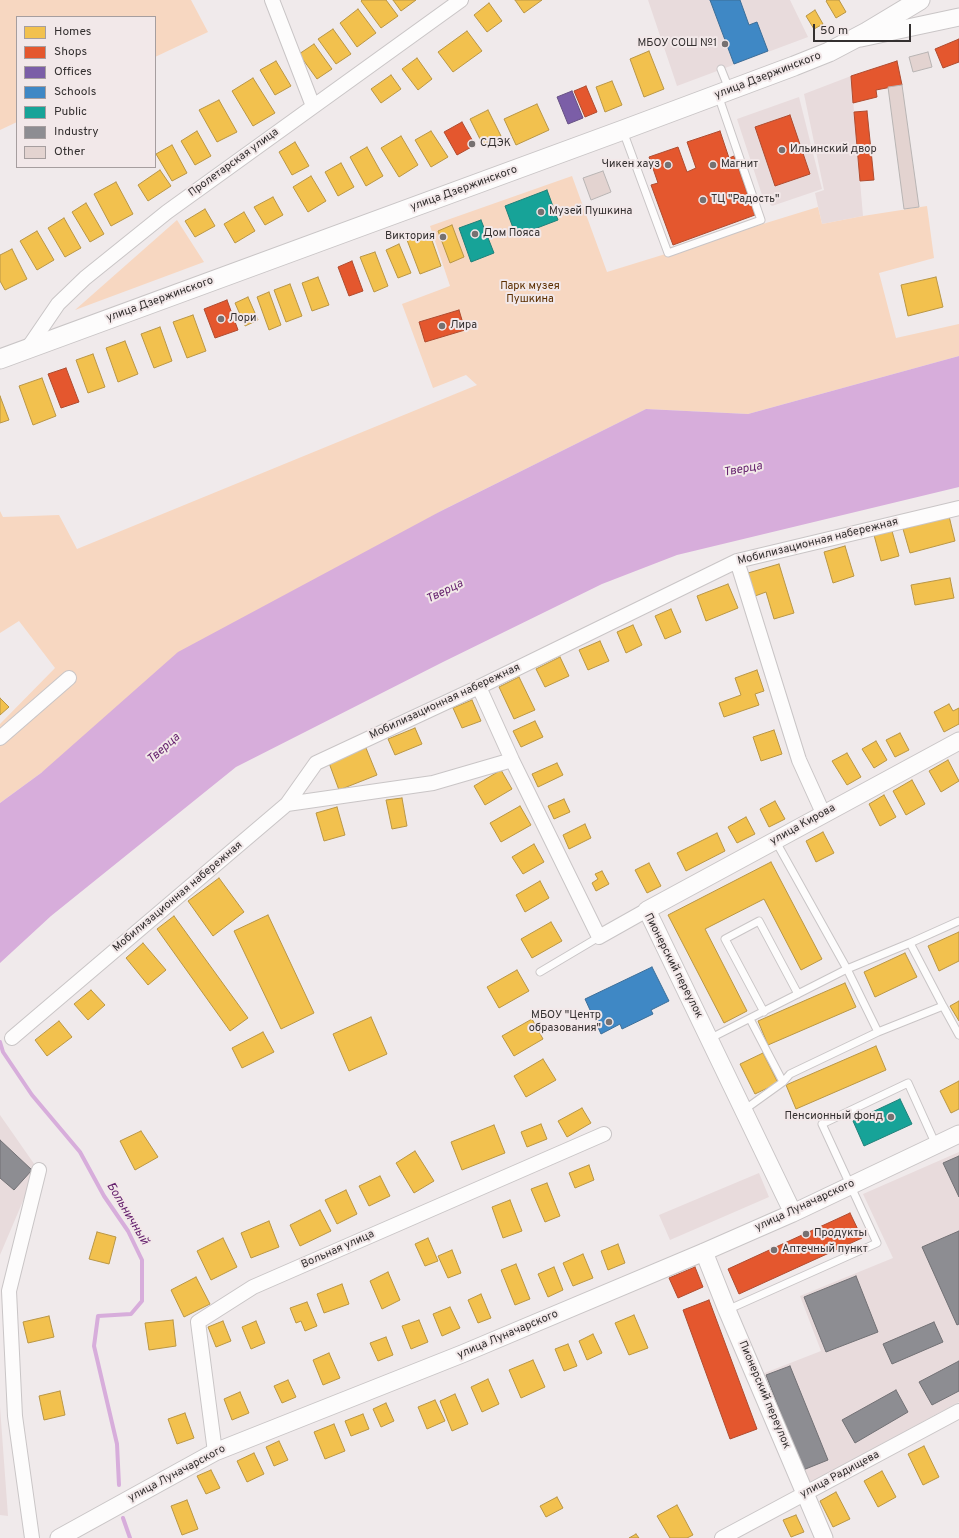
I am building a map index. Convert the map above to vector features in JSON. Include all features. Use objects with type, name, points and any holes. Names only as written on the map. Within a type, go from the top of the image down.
[{"type":"main road","name":"улица Дзержинского","points":[[0,358],[813,59],[855,39],[920,0]]},
{"type":"street","points":[[272,0],[313,106]]},
{"type":"street","name":"Пролетарская улица","points":[[28,348],[58,304],[85,278],[167,212],[461,0]]},
{"type":"street","points":[[855,39],[959,17]]},
{"type":"street","name":"Мобилизационная набережная","points":[[12,1038],[287,804],[316,763],[479,687],[738,561],[959,508]]},
{"type":"street","points":[[738,561],[799,760],[823,813]]},
{"type":"street","points":[[0,738],[69,678]]},
{"type":"street","points":[[479,687],[512,760],[599,937]]},
{"type":"street","name":"улица Кирова","points":[[647,910],[823,813],[959,741]]},
{"type":"street","points":[[287,804],[433,783],[512,760]]},
{"type":"street","name":"Пионерский переулок","points":[[599,937],[647,910],[793,1213]]},
{"type":"street","name":"Вольная улица","points":[[215,1452],[198,1322],[254,1287],[604,1134]]},
{"type":"street","name":"улица Луначарского","points":[[59,1538],[215,1452],[462,1354],[704,1252],[793,1213],[959,1134]]},
{"type":"street","points":[[32,1538],[15,1416],[9,1291],[39,1170]]},
{"type":"street","name":"Пионерский переулок","points":[[704,1252],[727,1310],[824,1538]]},
{"type":"street","name":"улица Радищева","points":[[722,1538],[959,1411]]},
{"type":"lane","points":[[623,130],[668,252],[762,220],[724,93],[721,68]]},
{"type":"lane","points":[[774,840],[847,969],[878,1032]]},
{"type":"lane","points":[[764,1012],[725,939],[759,921],[798,994]]},
{"type":"lane","points":[[710,1039],[847,969],[959,921]]},
{"type":"lane","points":[[540,972],[599,937]]},
{"type":"lane","points":[[910,943],[959,1035]]},
{"type":"lane","points":[[743,1110],[783,1082],[790,1074],[878,1032],[943,1006]]},
{"type":"lane","points":[[750,1019],[783,1082]]},
{"type":"lane","points":[[727,1310],[877,1243],[822,1124],[908,1083],[936,1145]]},
{"type":"shaded area","name":"МБОУ СОШ №1","points":[[648,0],[790,0],[808,37],[677,86]]},
{"type":"shaded area","points":[[851,76],[863,216],[822,224],[815,193],[824,190],[804,94]]},
{"type":"shaded area","points":[[799,97],[822,189],[772,206],[763,198],[737,119]]},
{"type":"shaded area","points":[[0,1115],[37,1168],[0,1255]]},
{"type":"shaded area","points":[[959,1152],[959,1402],[804,1486],[762,1374],[821,1351],[800,1296],[893,1258],[863,1194]]},
{"type":"shaded area","points":[[759,1173],[769,1197],[670,1240],[659,1215]]},
{"type":"shaded area","points":[[0,1407],[8,1516],[0,1515]]},
{"type":"green space","points":[[0,0],[191,0],[208,32],[156,57],[156,16],[16,16],[16,122],[0,130]]},
{"type":"green space","name":"Парк музея Пушкина","points":[[572,176],[607,272],[818,207],[822,224],[927,206],[934,258],[879,273],[896,338],[959,324],[959,356],[748,414],[646,409],[441,511],[41,773],[0,803],[0,724],[55,668],[19,621],[0,633],[0,511],[3,517],[59,515],[77,549],[477,385],[466,375],[433,388],[402,304],[450,286],[430,226]]},
{"type":"green space","points":[[177,220],[204,262],[75,310]]},
{"type":"water","name":"Тверца","points":[[959,356],[959,487],[677,555],[602,584],[443,662],[236,767],[51,916],[0,963],[0,803],[41,773],[178,652],[441,511],[646,409],[748,414]]},
{"type":"building: Homes","points":[[386,0],[398,16],[381,28],[361,1]]},
{"type":"building: Homes","points":[[393,0],[416,0],[401,11]]},
{"type":"building: Homes","points":[[515,0],[542,0],[524,13]]},
{"type":"building: Homes","points":[[839,0],[846,12],[836,18],[826,1]]},
{"type":"building: Homes","points":[[489,3],[502,21],[487,32],[474,15]]},
{"type":"building: Homes","points":[[358,9],[376,33],[357,47],[340,23]]},
{"type":"building: Homes","points":[[815,10],[823,24],[814,29],[806,16]]},
{"type":"building: Homes","points":[[333,29],[351,54],[336,64],[318,39]]},
{"type":"building: Homes","points":[[467,31],[482,51],[453,72],[438,52]]},
{"type":"building: Homes","points":[[314,44],[332,69],[317,79],[299,54]]},
{"type":"building: Homes","points":[[649,51],[664,89],[644,97],[630,59]]},
{"type":"building: Homes","points":[[417,58],[432,79],[418,90],[402,69]]},
{"type":"building: Homes","points":[[276,61],[291,86],[275,95],[260,70]]},
{"type":"building: Homes","points":[[391,75],[401,89],[381,103],[371,89]]},
{"type":"building: Homes","points":[[253,78],[275,113],[253,126],[232,91]]},
{"type":"building: Homes","points":[[612,81],[622,105],[605,112],[596,87]]},
{"type":"building: Homes","points":[[219,100],[237,132],[217,142],[199,110]]},
{"type":"building: Homes","points":[[537,104],[549,130],[516,145],[504,119]]},
{"type":"building: Homes","points":[[488,110],[501,136],[483,145],[470,119]]},
{"type":"building: Homes","points":[[197,131],[211,156],[195,165],[181,141]]},
{"type":"building: Homes","points":[[431,131],[448,157],[431,167],[415,140]]},
{"type":"building: Homes","points":[[401,136],[418,165],[399,177],[381,148]]},
{"type":"building: Homes","points":[[295,142],[309,166],[292,175],[279,152]]},
{"type":"building: Homes","points":[[172,145],[187,173],[172,181],[156,154]]},
{"type":"building: Homes","points":[[367,147],[383,176],[366,186],[350,157]]},
{"type":"building: Homes","points":[[341,163],[354,187],[338,196],[325,172]]},
{"type":"building: Homes","points":[[160,170],[171,186],[148,201],[138,185]]},
{"type":"building: Homes","points":[[311,176],[326,201],[308,212],[293,187]]},
{"type":"building: Homes","points":[[116,182],[133,214],[111,226],[94,194]]},
{"type":"building: Homes","points":[[273,197],[283,215],[265,225],[254,207]]},
{"type":"building: Homes","points":[[86,203],[104,234],[90,242],[72,212]]},
{"type":"building: Homes","points":[[205,209],[215,226],[195,237],[185,221]]},
{"type":"building: Homes","points":[[244,212],[255,231],[235,243],[224,224]]},
{"type":"building: Homes","points":[[64,218],[81,248],[65,257],[48,228]]},
{"type":"building: Homes","points":[[452,225],[464,257],[450,263],[438,231]]},
{"type":"building: Homes","points":[[37,231],[54,260],[37,270],[20,241]]},
{"type":"building: Homes","points":[[429,232],[441,266],[420,274],[407,240]]},
{"type":"building: Homes","points":[[399,244],[411,273],[398,278],[386,250]]},
{"type":"building: Homes","points":[[12,249],[27,279],[5,290],[0,281],[0,255]]},
{"type":"building: Homes","points":[[375,252],[388,286],[374,292],[360,257]]},
{"type":"building: Homes","points":[[318,277],[329,305],[312,311],[302,283]]},
{"type":"building: Homes","points":[[936,277],[943,307],[908,316],[901,285]]},
{"type":"building: Homes","points":[[290,284],[302,316],[286,322],[274,290]]},
{"type":"building: Homes","points":[[269,292],[281,325],[269,330],[257,297]]},
{"type":"building: Homes","points":[[248,297],[258,320],[245,326],[235,303]]},
{"type":"building: Homes","points":[[193,315],[206,351],[187,358],[173,322]]},
{"type":"building: Homes","points":[[160,327],[172,361],[154,368],[141,334]]},
{"type":"building: Homes","points":[[125,341],[138,374],[118,382],[106,348]]},
{"type":"building: Homes","points":[[93,354],[105,387],[88,393],[76,360]]},
{"type":"building: Homes","points":[[42,378],[56,416],[33,425],[19,386]]},
{"type":"building: Homes","points":[[0,396],[9,420],[0,423]]},
{"type":"building: Homes","points":[[949,516],[955,541],[910,553],[903,529]]},
{"type":"building: Homes","points":[[892,531],[899,556],[881,561],[874,535]]},
{"type":"building: Homes","points":[[845,546],[854,576],[833,583],[824,552]]},
{"type":"building: Homes","points":[[779,564],[794,613],[774,619],[766,592],[755,596],[748,573]]},
{"type":"building: Homes","points":[[950,578],[954,598],[915,605],[911,585]]},
{"type":"building: Homes","points":[[728,584],[738,608],[706,621],[697,596]]},
{"type":"building: Homes","points":[[671,609],[681,632],[665,639],[655,616]]},
{"type":"building: Homes","points":[[633,625],[642,645],[626,653],[617,632]]},
{"type":"building: Homes","points":[[600,641],[609,661],[588,670],[579,650]]},
{"type":"building: Homes","points":[[560,657],[569,676],[545,687],[536,669]]},
{"type":"building: Homes","points":[[757,670],[764,691],[755,694],[759,705],[724,717],[719,703],[741,695],[735,678]]},
{"type":"building: Homes","points":[[519,677],[535,710],[514,719],[499,687]]},
{"type":"building: Homes","points":[[0,698],[9,707],[0,715]]},
{"type":"building: Homes","points":[[472,700],[481,721],[462,728],[453,708]]},
{"type":"building: Homes","points":[[949,704],[953,711],[959,708],[959,724],[944,732],[934,712]]},
{"type":"building: Homes","points":[[535,721],[543,737],[521,747],[513,731]]},
{"type":"building: Homes","points":[[415,728],[422,744],[395,755],[388,739]]},
{"type":"building: Homes","points":[[774,730],[782,754],[761,761],[753,737]]},
{"type":"building: Homes","points":[[900,733],[909,750],[895,757],[886,740]]},
{"type":"building: Homes","points":[[876,741],[887,760],[874,768],[862,749]]},
{"type":"building: Homes","points":[[366,748],[377,775],[339,790],[329,763]]},
{"type":"building: Homes","points":[[847,753],[861,777],[847,785],[832,761]]},
{"type":"building: Homes","points":[[948,760],[959,781],[941,792],[929,771]]},
{"type":"building: Homes","points":[[557,763],[563,775],[538,787],[532,774]]},
{"type":"building: Homes","points":[[501,770],[512,789],[485,805],[474,786]]},
{"type":"building: Homes","points":[[912,780],[925,804],[906,815],[893,791]]},
{"type":"building: Homes","points":[[884,795],[896,817],[880,826],[869,804]]},
{"type":"building: Homes","points":[[402,798],[407,826],[392,829],[386,800]]},
{"type":"building: Homes","points":[[564,799],[570,812],[554,819],[548,806]]},
{"type":"building: Homes","points":[[775,801],[785,819],[769,827],[760,809]]},
{"type":"building: Homes","points":[[520,806],[531,825],[501,842],[490,823]]},
{"type":"building: Homes","points":[[337,807],[345,835],[324,841],[316,813]]},
{"type":"building: Homes","points":[[746,817],[755,834],[737,843],[728,827]]},
{"type":"building: Homes","points":[[585,824],[591,838],[569,849],[563,835]]},
{"type":"building: Homes","points":[[823,832],[834,853],[816,862],[806,841]]},
{"type":"building: Homes","points":[[717,833],[725,851],[686,871],[677,853]]},
{"type":"building: Homes","points":[[534,844],[544,862],[523,874],[512,857]]},
{"type":"building: Homes","points":[[771,862],[822,959],[801,970],[764,899],[705,929],[747,1011],[724,1023],[668,915]]},
{"type":"building: Homes","points":[[649,863],[661,886],[647,893],[635,870]]},
{"type":"building: Homes","points":[[602,871],[609,884],[596,891],[592,883],[598,879],[595,874]]},
{"type":"building: Homes","points":[[219,878],[244,912],[213,936],[188,901]]},
{"type":"building: Homes","points":[[540,881],[549,898],[525,912],[516,895]]},
{"type":"building: Homes","points":[[268,915],[314,1013],[281,1029],[234,931]]},
{"type":"building: Homes","points":[[174,916],[248,1018],[230,1031],[157,929]]},
{"type":"building: Homes","points":[[551,922],[562,941],[532,958],[521,939]]},
{"type":"building: Homes","points":[[959,932],[959,961],[939,971],[928,946]]},
{"type":"building: Homes","points":[[143,943],[166,970],[148,985],[126,958]]},
{"type":"building: Homes","points":[[905,953],[917,977],[875,997],[864,972]]},
{"type":"building: Homes","points":[[517,970],[529,991],[499,1008],[487,987]]},
{"type":"building: Homes","points":[[845,983],[856,1007],[768,1045],[758,1021]]},
{"type":"building: Homes","points":[[91,990],[105,1005],[88,1020],[74,1004]]},
{"type":"building: Homes","points":[[959,1001],[959,1021],[950,1006]]},
{"type":"building: Homes","points":[[371,1017],[387,1054],[349,1071],[333,1034]]},
{"type":"building: Homes","points":[[532,1019],[543,1039],[514,1056],[502,1036]]},
{"type":"building: Homes","points":[[59,1021],[72,1037],[47,1056],[35,1040]]},
{"type":"building: Homes","points":[[263,1032],[274,1052],[242,1068],[232,1048]]},
{"type":"building: Homes","points":[[876,1046],[886,1070],[796,1109],[786,1085]]},
{"type":"building: Homes","points":[[763,1053],[778,1083],[755,1094],[740,1064]]},
{"type":"building: Homes","points":[[543,1059],[556,1080],[526,1097],[514,1076]]},
{"type":"building: Homes","points":[[959,1081],[959,1109],[951,1113],[940,1091]]},
{"type":"building: Homes","points":[[582,1108],[591,1123],[567,1137],[558,1121]]},
{"type":"building: Homes","points":[[541,1124],[547,1139],[527,1147],[521,1132]]},
{"type":"building: Homes","points":[[494,1125],[505,1153],[462,1170],[451,1142]]},
{"type":"building: Homes","points":[[141,1131],[158,1157],[135,1170],[120,1141]]},
{"type":"building: Homes","points":[[415,1151],[434,1181],[414,1193],[396,1163]]},
{"type":"building: Homes","points":[[589,1165],[594,1180],[575,1188],[569,1173]]},
{"type":"building: Homes","points":[[380,1176],[390,1196],[369,1206],[359,1186]]},
{"type":"building: Homes","points":[[547,1183],[560,1216],[545,1222],[531,1189]]},
{"type":"building: Homes","points":[[346,1190],[357,1214],[337,1224],[325,1200]]},
{"type":"building: Homes","points":[[510,1200],[522,1231],[503,1238],[492,1207]]},
{"type":"building: Homes","points":[[320,1210],[331,1231],[300,1246],[290,1225]]},
{"type":"building: Homes","points":[[269,1221],[279,1247],[251,1258],[241,1233]]},
{"type":"building: Homes","points":[[97,1232],[116,1237],[109,1264],[89,1259]]},
{"type":"building: Homes","points":[[223,1238],[237,1267],[211,1280],[197,1251]]},
{"type":"building: Homes","points":[[428,1238],[438,1261],[425,1266],[415,1244]]},
{"type":"building: Homes","points":[[618,1244],[625,1263],[608,1270],[601,1251]]},
{"type":"building: Homes","points":[[452,1250],[461,1273],[448,1278],[438,1256]]},
{"type":"building: Homes","points":[[583,1254],[593,1278],[573,1286],[563,1263]]},
{"type":"building: Homes","points":[[516,1264],[530,1299],[515,1305],[501,1270]]},
{"type":"building: Homes","points":[[554,1267],[563,1290],[548,1297],[538,1274]]},
{"type":"building: Homes","points":[[388,1272],[400,1300],[382,1309],[370,1281]]},
{"type":"building: Homes","points":[[196,1277],[210,1304],[184,1317],[171,1290]]},
{"type":"building: Homes","points":[[342,1284],[349,1304],[324,1313],[317,1294]]},
{"type":"building: Homes","points":[[481,1294],[491,1318],[478,1323],[468,1300]]},
{"type":"building: Homes","points":[[307,1302],[317,1326],[305,1331],[301,1321],[296,1323],[290,1308]]},
{"type":"building: Homes","points":[[450,1307],[460,1328],[442,1336],[433,1314]]},
{"type":"building: Homes","points":[[634,1315],[648,1348],[629,1355],[615,1323]]},
{"type":"building: Homes","points":[[49,1316],[54,1337],[28,1343],[23,1322]]},
{"type":"building: Homes","points":[[173,1320],[176,1346],[149,1350],[145,1323]]},
{"type":"building: Homes","points":[[419,1320],[428,1342],[411,1349],[402,1326]]},
{"type":"building: Homes","points":[[223,1321],[231,1341],[216,1347],[208,1327]]},
{"type":"building: Homes","points":[[256,1321],[265,1343],[251,1349],[242,1327]]},
{"type":"building: Homes","points":[[593,1334],[602,1353],[587,1360],[579,1341]]},
{"type":"building: Homes","points":[[386,1337],[393,1355],[378,1361],[370,1343]]},
{"type":"building: Homes","points":[[568,1344],[577,1366],[564,1371],[555,1349]]},
{"type":"building: Homes","points":[[329,1353],[340,1378],[323,1385],[313,1360]]},
{"type":"building: Homes","points":[[533,1360],[545,1387],[521,1398],[509,1370]]},
{"type":"building: Homes","points":[[488,1379],[499,1404],[482,1412],[471,1387]]},
{"type":"building: Homes","points":[[288,1380],[296,1397],[282,1403],[274,1386]]},
{"type":"building: Homes","points":[[60,1391],[65,1415],[44,1420],[39,1396]]},
{"type":"building: Homes","points":[[240,1392],[249,1413],[232,1420],[224,1399]]},
{"type":"building: Homes","points":[[455,1394],[468,1424],[452,1431],[440,1401]]},
{"type":"building: Homes","points":[[435,1400],[445,1421],[427,1429],[418,1407]]},
{"type":"building: Homes","points":[[386,1403],[394,1421],[381,1427],[373,1409]]},
{"type":"building: Homes","points":[[185,1413],[194,1438],[177,1444],[168,1419]]},
{"type":"building: Homes","points":[[363,1414],[369,1429],[351,1436],[345,1421]]},
{"type":"building: Homes","points":[[334,1424],[345,1451],[325,1459],[314,1432]]},
{"type":"building: Homes","points":[[279,1441],[288,1460],[274,1466],[266,1447]]},
{"type":"building: Homes","points":[[924,1446],[939,1477],[923,1485],[908,1454]]},
{"type":"building: Homes","points":[[254,1453],[264,1474],[247,1482],[237,1461]]},
{"type":"building: Homes","points":[[211,1470],[220,1488],[206,1494],[197,1476]]},
{"type":"building: Homes","points":[[882,1471],[896,1497],[878,1507],[864,1481]]},
{"type":"building: Homes","points":[[836,1492],[850,1519],[833,1527],[820,1501]]},
{"type":"building: Homes","points":[[557,1497],[563,1508],[546,1517],[540,1506]]},
{"type":"building: Homes","points":[[187,1500],[198,1529],[182,1535],[171,1506]]},
{"type":"building: Homes","points":[[677,1505],[693,1535],[687,1538],[670,1538],[657,1516]]},
{"type":"building: Homes","points":[[796,1515],[804,1532],[791,1537],[783,1520]]},
{"type":"building: Homes","points":[[636,1534],[639,1538],[629,1538]]},
{"type":"building: Shops","points":[[959,39],[959,62],[943,68],[935,49]]},
{"type":"building: Shops","points":[[897,61],[902,85],[876,90],[877,97],[853,103],[851,76]]},
{"type":"building: Shops","points":[[586,86],[597,112],[585,117],[574,91]]},
{"type":"building: Shops","points":[[867,111],[874,180],[860,181],[854,112]]},
{"type":"building: Shops","name":"Ильинский двор","points":[[790,115],[810,174],[775,186],[755,127]]},
{"type":"building: Shops","points":[[462,122],[475,145],[457,155],[444,132]]},
{"type":"building: Shops","name":"ТЦ \"Радость\"","points":[[720,131],[729,158],[734,156],[755,215],[673,245],[651,185],[658,183],[649,157],[678,147],[687,172],[696,168],[687,142]]},
{"type":"building: Shops","points":[[352,261],[363,291],[349,296],[338,267]]},
{"type":"building: Shops","name":"Лори","points":[[227,300],[238,330],[215,338],[204,309]]},
{"type":"building: Shops","name":"Лира","points":[[459,310],[465,330],[425,342],[419,322]]},
{"type":"building: Shops","points":[[66,368],[79,402],[61,408],[48,374]]},
{"type":"building: Shops","points":[[850,1213],[862,1238],[739,1294],[728,1269]]},
{"type":"building: Shops","points":[[695,1267],[703,1287],[678,1298],[669,1278]]},
{"type":"building: Shops","points":[[709,1300],[757,1429],[730,1439],[683,1310]]},
{"type":"building: Offices","points":[[572,91],[583,118],[568,124],[557,97]]},
{"type":"building: Schools","points":[[710,0],[740,0],[749,25],[757,22],[768,51],[734,64]]},
{"type":"building: Schools","points":[[652,967],[669,1001],[651,1010],[653,1014],[622,1029],[620,1024],[601,1034],[585,999]]},
{"type":"building: Public","points":[[547,190],[558,220],[516,236],[505,206]]},
{"type":"building: Public","points":[[481,220],[494,253],[471,262],[459,228]]},
{"type":"building: Public","points":[[900,1099],[912,1124],[864,1146],[853,1121]]},
{"type":"building: Industry","points":[[0,1140],[32,1170],[14,1190],[0,1178]]},
{"type":"building: Industry","points":[[959,1156],[959,1197],[943,1163]]},
{"type":"building: Industry","points":[[959,1231],[959,1324],[957,1325],[922,1247]]},
{"type":"building: Industry","points":[[856,1276],[878,1332],[826,1352],[804,1297]]},
{"type":"building: Industry","points":[[934,1322],[943,1342],[892,1364],[883,1344]]},
{"type":"building: Industry","points":[[959,1361],[959,1391],[932,1405],[919,1382]]},
{"type":"building: Industry","points":[[790,1366],[828,1460],[803,1470],[766,1375]]},
{"type":"building: Industry","points":[[896,1390],[908,1412],[855,1443],[842,1420]]},
{"type":"building: Other","points":[[928,52],[932,67],[913,72],[909,57]]},
{"type":"building: Other","points":[[902,85],[919,207],[904,209],[888,87]]},
{"type":"building: Other","points":[[603,171],[611,192],[591,200],[583,178]]},
{"type":"waterway","name":"Больничный","points":[[0,1042],[3,1052],[32,1095],[80,1152],[104,1196],[128,1231],[142,1260],[142,1301],[131,1314],[98,1316],[94,1346],[117,1444],[119,1485]]},
{"type":"waterway","name":"Больничный","points":[[123,1518],[130,1538]]},
{"type":"place","name":"МБОУ СОШ №1","points":[[725,44]]},
{"type":"place","name":"СДЭК","points":[[472,144]]},
{"type":"place","name":"Ильинский двор","points":[[782,150]]},
{"type":"place","name":"Чикен хауз","points":[[668,165]]},
{"type":"place","name":"Магнит","points":[[713,165]]},
{"type":"place","name":"ТЦ \"Радость\"","points":[[703,200]]},
{"type":"place","name":"Музей Пушкина","points":[[541,212]]},
{"type":"place","name":"Дом Пояса","points":[[475,234]]},
{"type":"place","name":"Виктория","points":[[443,237]]},
{"type":"place","name":"Лори","points":[[221,319]]},
{"type":"place","name":"Лира","points":[[442,326]]},
{"type":"place","name":"МБОУ \"Центр образования\"","points":[[609,1022]]},
{"type":"place","name":"Пенсионный фонд","points":[[891,1117]]},
{"type":"place","name":"Продукты","points":[[806,1234]]},
{"type":"place","name":"Аптечный пункт","points":[[774,1250]]}]
